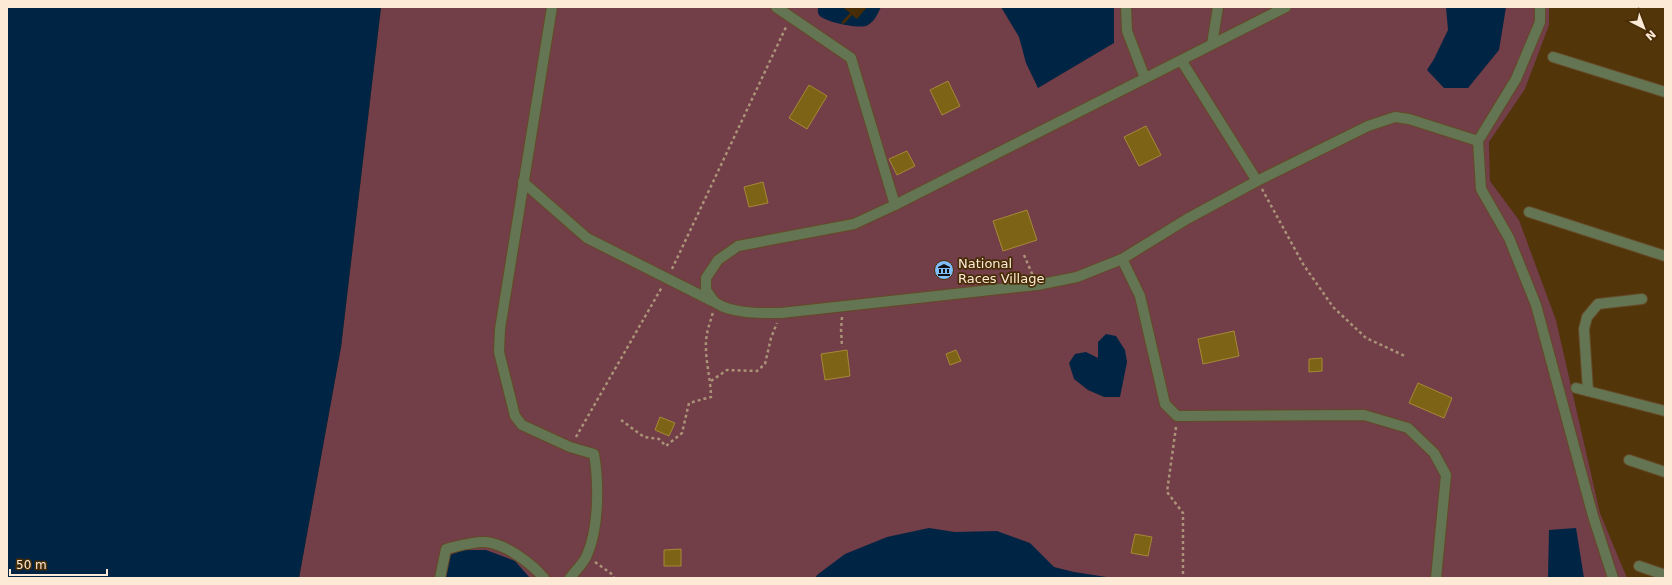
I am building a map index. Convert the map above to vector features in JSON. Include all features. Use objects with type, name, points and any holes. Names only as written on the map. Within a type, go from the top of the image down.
[{"type":"street","points":[[552,7],[500,329],[499,352],[515,416],[522,425],[570,447],[594,454],[597,472],[598,500],[593,533],[587,556],[570,578]]},
{"type":"street","points":[[776,7],[851,58],[895,205]]},
{"type":"street","points":[[1126,7],[1127,31],[1145,78]]},
{"type":"street","points":[[1212,44],[1218,7]]},
{"type":"street","points":[[715,302],[706,290],[706,278],[718,260],[738,246],[854,224],[895,205],[1286,7]]},
{"type":"street","points":[[1540,7],[1540,22],[1516,79],[1478,141],[1481,189],[1509,238],[1536,305],[1593,516],[1613,578]]},
{"type":"street","points":[[1553,57],[1665,92]]},
{"type":"street","points":[[1181,60],[1258,181]]},
{"type":"street","points":[[523,182],[587,238],[667,279],[715,302],[739,311],[781,313],[1037,285],[1077,277],[1122,259],[1187,219],[1258,181],[1368,126],[1395,117],[1409,118],[1478,141]]},
{"type":"street","points":[[1529,212],[1665,256]]},
{"type":"street","points":[[1122,259],[1140,296],[1165,404],[1177,416],[1364,414],[1408,428],[1434,453],[1446,475],[1436,578]]},
{"type":"street","points":[[1588,391],[1584,329],[1587,317],[1598,304],[1642,299]]},
{"type":"street","points":[[1576,388],[1665,411]]},
{"type":"street","points":[[1628,460],[1665,472]]},
{"type":"street","points":[[440,578],[446,549],[465,544],[487,542],[513,552],[536,568],[544,578]]},
{"type":"street","points":[[1639,566],[1665,575]]},
{"type":"path","points":[[570,447],[667,279],[791,17]]},
{"type":"path","points":[[1258,181],[1303,264],[1333,307],[1366,338],[1405,356]]},
{"type":"path","points":[[1024,255],[1037,285]]},
{"type":"path","points":[[621,420],[644,436],[660,439],[666,446],[682,433],[689,402],[711,397],[711,381],[707,360],[706,335],[715,302]]},
{"type":"path","points":[[842,347],[841,329],[844,305]]},
{"type":"path","points":[[711,381],[727,370],[757,371],[765,364],[770,338],[781,313]]},
{"type":"path","points":[[1177,416],[1167,492],[1183,513],[1183,578]]},
{"type":"path","points":[[587,556],[613,575],[614,578]]},
{"type":"shaded area","name":"National Races Village","points":[[381,7],[1549,7],[1549,25],[1525,89],[1489,142],[1490,181],[1519,220],[1556,320],[1600,513],[1627,578],[299,578],[341,347]]},
{"type":"shaded area","points":[[1549,7],[1665,7],[1665,578],[1627,578],[1600,513],[1556,320],[1519,220],[1490,181],[1489,142],[1525,89],[1548,25]]},
{"type":"water","points":[[7,7],[381,7],[341,347],[299,578],[7,578]]},
{"type":"water","points":[[818,7],[881,7],[873,21],[868,25],[858,27],[844,25],[823,18],[818,14]]},
{"type":"water","points":[[1001,7],[1114,7],[1114,43],[1038,88],[1026,63],[1019,37]]},
{"type":"water","points":[[1446,7],[1506,7],[1499,50],[1468,88],[1444,88],[1427,70],[1448,30]]},
{"type":"water","points":[[1106,334],[1116,336],[1125,350],[1127,362],[1120,397],[1104,397],[1088,390],[1074,379],[1069,363],[1075,354],[1086,352],[1098,358],[1098,342]]},
{"type":"water","points":[[929,528],[955,532],[997,531],[1030,543],[1054,567],[1074,572],[1113,578],[815,578],[845,554],[887,537]]},
{"type":"water","points":[[1576,528],[1584,578],[1548,578],[1549,530]]},
{"type":"water","points":[[463,550],[486,550],[515,561],[530,578],[445,578],[450,555]]},
{"type":"pier","points":[[867,7],[857,19],[852,15],[844,24],[841,23],[850,13],[844,8]]},
{"type":"building","points":[[948,81],[960,106],[942,115],[930,90]]},
{"type":"building","points":[[809,85],[827,96],[807,129],[789,118]]},
{"type":"building","points":[[1146,126],[1161,155],[1139,166],[1124,137]]},
{"type":"building","points":[[907,151],[915,166],[897,175],[889,159]]},
{"type":"building","points":[[763,182],[768,203],[749,207],[744,187]]},
{"type":"building","points":[[1027,210],[1037,240],[1003,251],[993,221]]},
{"type":"building","points":[[1234,331],[1239,356],[1203,364],[1198,339]]},
{"type":"building","points":[[847,350],[850,376],[825,380],[821,354]]},
{"type":"building","points":[[956,350],[961,361],[950,365],[946,354]]},
{"type":"building","points":[[1322,358],[1322,371],[1309,372],[1309,359]]},
{"type":"building","points":[[1418,383],[1452,398],[1444,418],[1409,403]]},
{"type":"building","points":[[660,417],[675,423],[669,436],[655,430]]},
{"type":"building","points":[[1135,534],[1152,537],[1148,556],[1131,553]]},
{"type":"building","points":[[681,549],[681,566],[664,566],[664,550]]},
{"type":"place","name":"National Races Village","points":[[944,270]]}]
